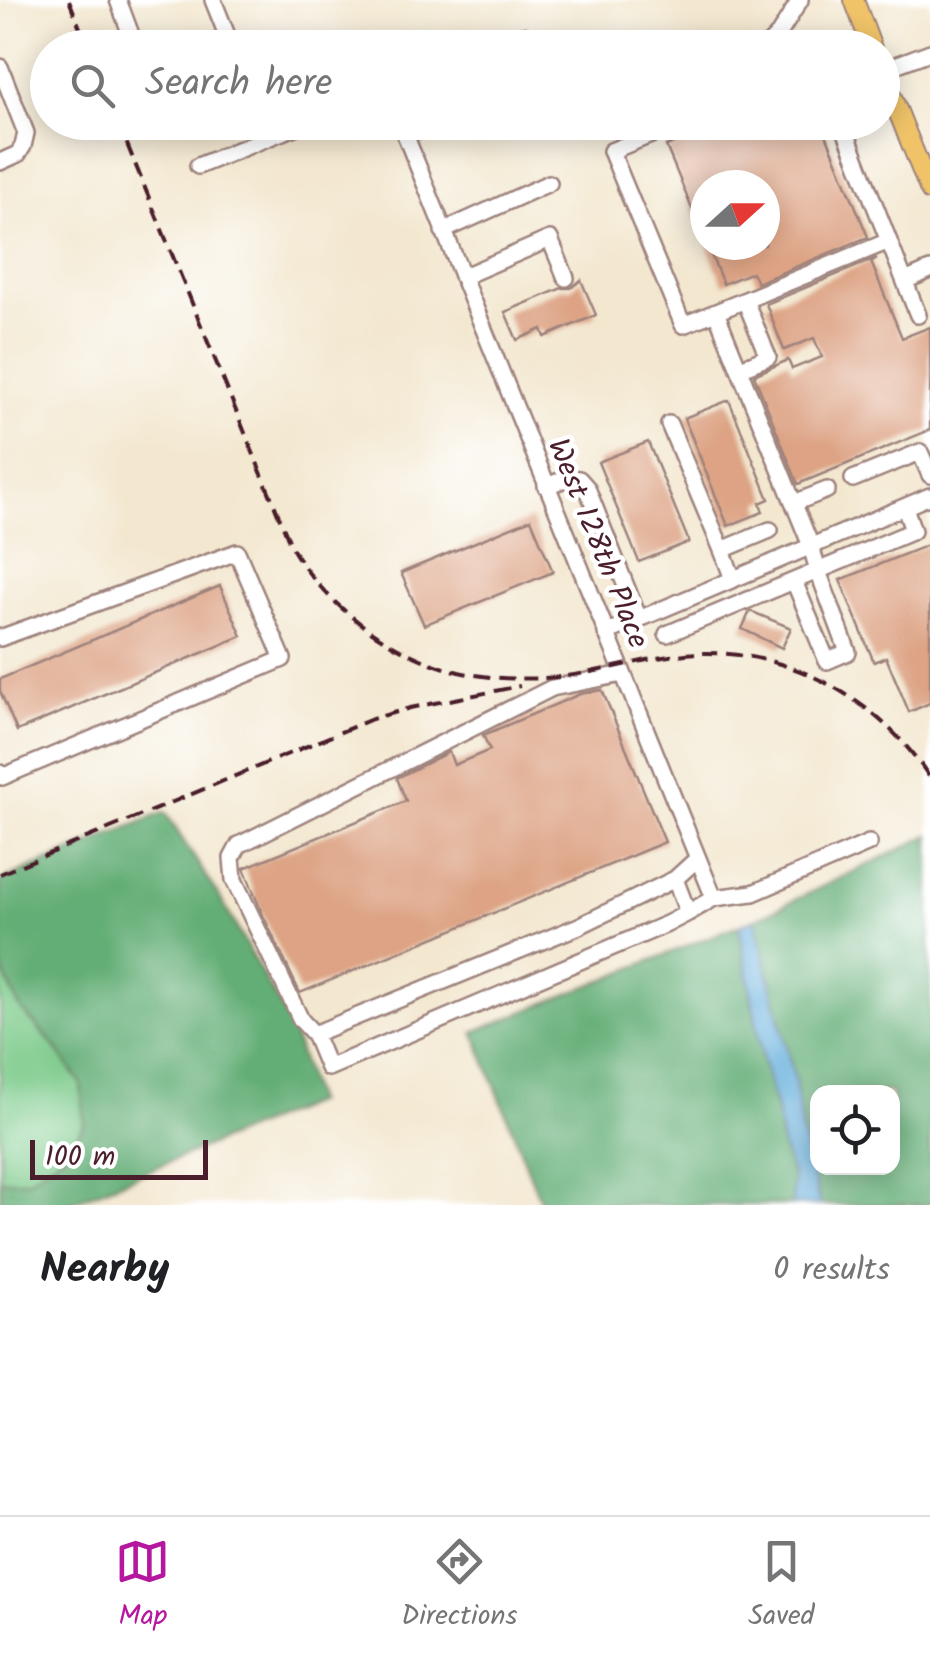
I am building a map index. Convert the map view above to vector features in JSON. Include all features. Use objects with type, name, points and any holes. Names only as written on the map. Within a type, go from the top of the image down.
[{"type":"main road","points":[[854,0],[864,30]]},
{"type":"main road","points":[[900,116],[930,192]]},
{"type":"street","points":[[118,0],[129,30]]},
{"type":"street","points":[[213,0],[225,30]]},
{"type":"street","points":[[781,30],[800,0]]},
{"type":"street","points":[[900,64],[930,52]]},
{"type":"street","points":[[0,67],[26,133],[18,154],[0,162]]},
{"type":"street","points":[[198,166],[262,140]]},
{"type":"street","name":"West 128th Place","points":[[406,140],[714,898]]},
{"type":"street","points":[[638,140],[611,151],[683,325],[889,241]]},
{"type":"street","points":[[849,140],[918,315]]},
{"type":"street","points":[[443,231],[549,183]]},
{"type":"street","points":[[462,278],[550,240],[566,278]]},
{"type":"street","points":[[905,281],[930,270]]},
{"type":"street","points":[[739,370],[768,358],[745,300]]},
{"type":"street","points":[[716,312],[812,546],[848,652],[828,661],[794,582]]},
{"type":"street","points":[[669,424],[722,550],[756,597]]},
{"type":"street","points":[[853,479],[920,452],[930,474]]},
{"type":"street","points":[[546,486],[568,478],[579,479],[587,488],[639,619]]},
{"type":"street","points":[[794,503],[826,490]]},
{"type":"street","points":[[606,633],[930,496]]},
{"type":"street","points":[[668,634],[913,531],[905,506]]},
{"type":"street","points":[[722,550],[770,530]]},
{"type":"street","points":[[0,638],[237,552],[283,659],[2,777],[0,772]]},
{"type":"street","points":[[623,674],[552,688],[238,846],[232,858],[234,880],[328,1068],[668,924],[714,898],[752,893],[869,843]]},
{"type":"street","points":[[314,1034],[579,926],[675,880],[698,858]]},
{"type":"street","points":[[675,880],[688,913]]},
{"type":"street","points":[[466,972],[479,1003]]},
{"type":"green space","points":[[165,812],[220,898],[291,1026],[315,1102],[65,1205],[0,1205],[0,1180],[28,1180],[66,1152],[84,1125],[81,1083],[54,1045],[20,1008],[0,964],[0,881]]},
{"type":"green space","points":[[930,835],[930,1205],[820,1205],[813,1175],[900,1175],[900,1085],[810,1085],[810,1164],[795,1082],[755,919]]},
{"type":"green space","points":[[739,925],[763,1061],[793,1178],[792,1205],[542,1205],[474,1032]]},
{"type":"green space","points":[[0,964],[20,1008],[81,1083],[84,1125],[66,1151],[28,1181],[0,1180]]},
{"type":"water","points":[[755,919],[795,1082],[810,1175],[820,1205],[792,1205],[793,1178],[763,1061],[739,925]]},
{"type":"building","points":[[680,140],[828,140],[868,237],[757,283],[752,272],[723,284],[713,260],[780,260],[780,170],[690,170],[690,204],[666,146]]},
{"type":"building","points":[[877,258],[871,262],[902,338],[930,327],[930,430],[798,484],[754,375],[788,360],[792,369],[822,357],[814,338],[784,350],[766,304]]},
{"type":"building","points":[[581,280],[596,315],[545,337],[542,329],[517,340],[505,312],[562,288],[571,288]]},
{"type":"building","points":[[729,400],[769,499],[760,503],[763,512],[728,526],[684,418]]},
{"type":"building","points":[[648,442],[689,542],[639,562],[598,462]]},
{"type":"building","points":[[531,519],[553,572],[424,625],[401,573]]},
{"type":"building","points":[[930,544],[930,703],[909,712],[886,657],[874,662],[840,580]]},
{"type":"building","points":[[220,586],[242,636],[17,731],[0,691],[0,679]]},
{"type":"building","points":[[750,611],[791,628],[782,648],[742,629]]},
{"type":"building","points":[[602,690],[665,842],[300,993],[244,868],[406,801],[397,778],[449,752],[454,765],[490,750],[483,735],[580,694]]},
{"type":"railway","points":[[69,0],[81,30]]},
{"type":"railway","points":[[125,140],[292,548],[323,590],[364,626],[435,664],[496,677],[558,677],[688,654],[740,655],[773,662],[834,687],[862,705],[888,727],[930,778]]},
{"type":"railway","points":[[0,874],[372,719],[520,686]]}]
